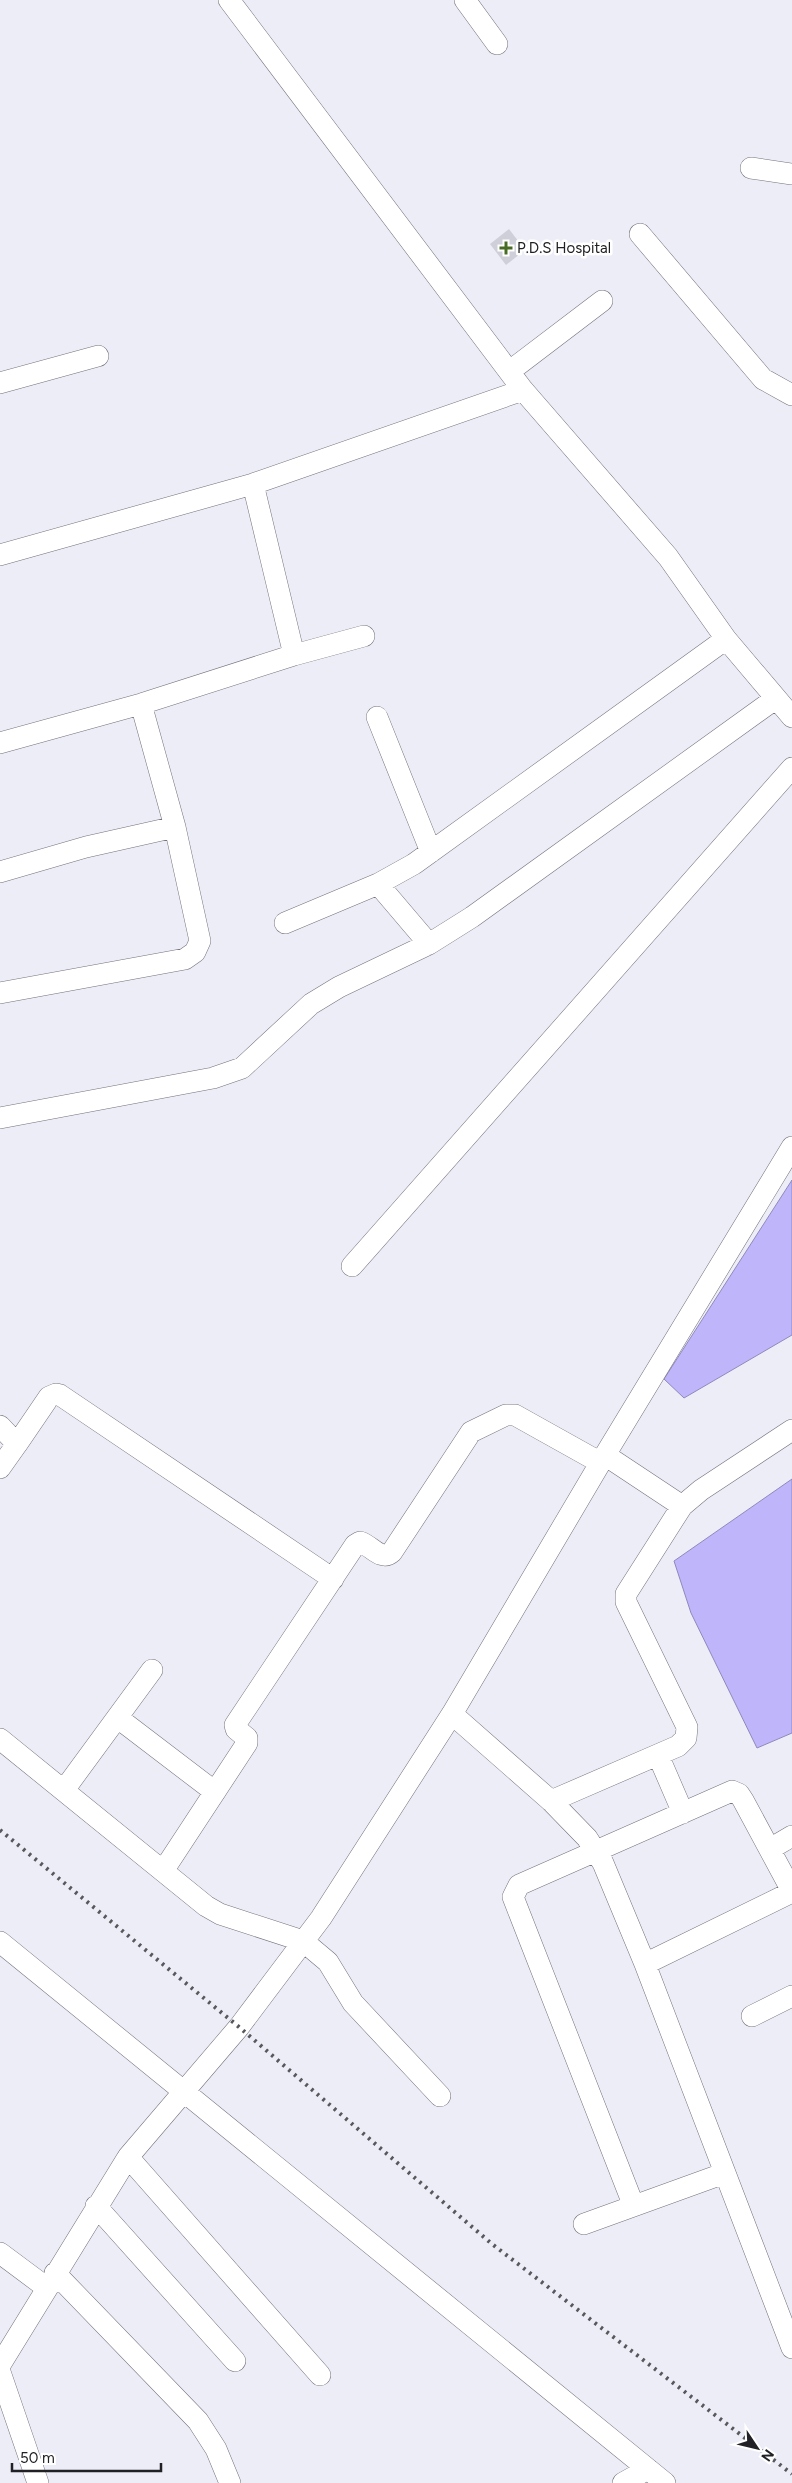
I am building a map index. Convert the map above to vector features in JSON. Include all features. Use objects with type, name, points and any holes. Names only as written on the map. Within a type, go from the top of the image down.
[{"type":"street","points":[[229,0],[523,390],[668,557],[726,639],[792,717]]},
{"type":"street","points":[[465,0],[496,44]]},
{"type":"street","points":[[751,168],[792,174]]},
{"type":"street","points":[[640,234],[763,379],[792,395]]},
{"type":"street","points":[[510,371],[602,301]]},
{"type":"street","points":[[0,383],[98,356]]},
{"type":"street","points":[[0,555],[253,484],[523,390]]},
{"type":"street","points":[[253,484],[294,654]]},
{"type":"street","points":[[0,743],[141,704],[294,654],[364,636]]},
{"type":"street","points":[[285,923],[378,884],[414,864],[726,639]]},
{"type":"street","points":[[0,1118],[213,1078],[242,1068],[311,1004],[339,987],[429,944],[480,912],[775,699]]},
{"type":"street","points":[[0,993],[185,959],[195,952],[200,942],[175,827],[141,704]]},
{"type":"street","points":[[377,717],[430,852]]},
{"type":"street","points":[[352,1266],[792,768]]},
{"type":"street","points":[[0,872],[86,847],[175,827]]},
{"type":"street","points":[[378,884],[429,944]]},
{"type":"street","points":[[0,2365],[96,2206],[128,2157],[239,2027],[321,1918],[452,1714],[603,1458],[792,1148]]},
{"type":"street","points":[[0,1468],[49,1397],[56,1394],[60,1395],[333,1579]]},
{"type":"street","points":[[164,1871],[247,1743],[247,1738],[236,1729],[235,1725],[355,1545],[360,1542],[382,1556],[388,1556],[466,1439],[476,1428],[506,1416],[515,1415],[603,1458],[682,1506]]},
{"type":"street","points":[[0,1426],[17,1444]]},
{"type":"street","points":[[551,1801],[678,1746],[686,1738],[687,1727],[626,1602],[626,1594],[682,1506],[701,1490],[792,1430]]},
{"type":"street","points":[[64,1790],[152,1670]]},
{"type":"street","points":[[452,1714],[551,1801],[596,1851],[645,1964],[792,2348]]},
{"type":"street","points":[[118,1718],[215,1792]]},
{"type":"street","points":[[0,1738],[206,1906],[220,1914],[303,1941],[328,1962],[353,2003],[440,2096]]},
{"type":"street","points":[[658,1755],[683,1813]]},
{"type":"street","points":[[633,2204],[513,1897],[519,1885],[732,1792],[739,1794],[792,1891],[645,1964]]},
{"type":"street","points":[[770,1849],[792,1836]]},
{"type":"street","points":[[0,1942],[664,2483]]},
{"type":"street","points":[[752,2016],[792,1996]]},
{"type":"street","points":[[128,2157],[320,2375]]},
{"type":"street","points":[[584,2224],[633,2204],[725,2172]]},
{"type":"street","points":[[96,2206],[235,2361]]},
{"type":"street","points":[[0,2253],[51,2281],[208,2433],[230,2483]]},
{"type":"street","points":[[0,2372],[38,2483]]},
{"type":"street","points":[[623,2483],[648,2469]]},
{"type":"shaded area","points":[[792,1180],[792,1335],[684,1398],[664,1379]]},
{"type":"shaded area","points":[[792,1479],[792,1733],[757,1748],[691,1613],[674,1561]]},
{"type":"building","points":[[509,229],[525,250],[506,265],[490,244]]},
{"type":"railway","points":[[0,1830],[239,2027],[492,2244],[792,2474]]},
{"type":"place","name":"P.D.S Hospital","points":[[506,248]]}]
